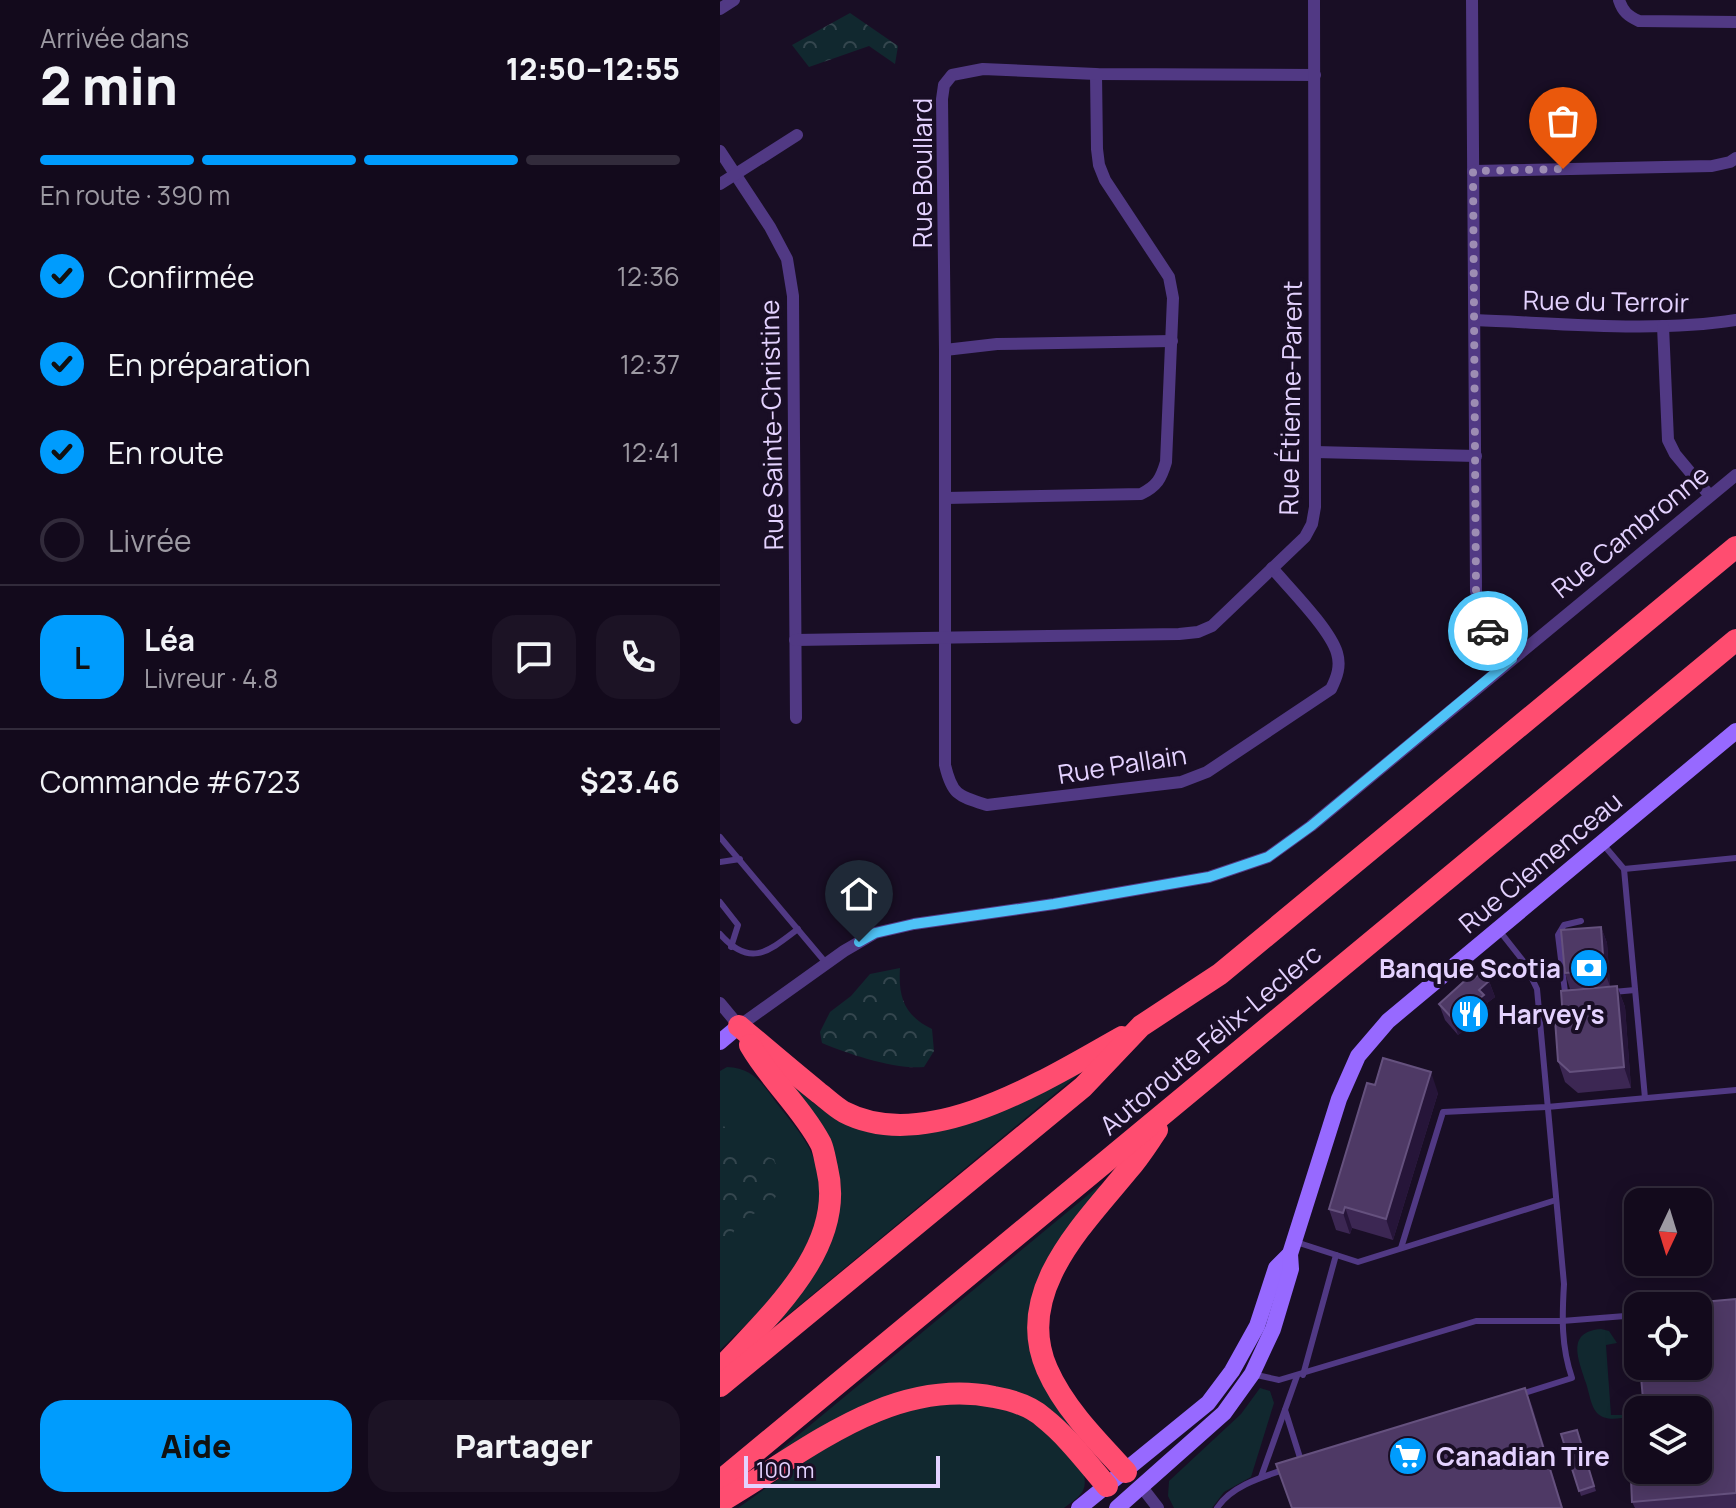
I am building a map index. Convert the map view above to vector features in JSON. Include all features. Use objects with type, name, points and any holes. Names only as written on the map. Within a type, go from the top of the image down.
[{"type":"highway","name":"Autoroute Félix-Leclerc","points":[[720,1386],[1083,1087],[1141,1026],[1220,974],[1736,547]]},
{"type":"highway","name":"Autoroute Félix-Leclerc","points":[[720,1481],[1736,640]]},
{"type":"highway","points":[[739,1026],[843,1111],[879,1124],[920,1123],[994,1105],[1024,1092],[1141,1026]]},
{"type":"highway","points":[[720,1369],[789,1292],[813,1255],[829,1216],[830,1180],[822,1146],[756,1055],[739,1026]]},
{"type":"highway","points":[[1133,1479],[1089,1432],[1053,1382],[1039,1341],[1040,1310],[1057,1262],[1071,1238],[1129,1170],[1175,1105]]},
{"type":"highway","points":[[720,1502],[843,1426],[894,1405],[956,1394],[1006,1399],[1043,1417],[1107,1486]]},
{"type":"street","points":[[720,9],[734,0]]},
{"type":"street","name":"Rue Étienne-Parent","points":[[795,640],[1198,632],[1212,626],[1305,537],[1312,524],[1315,507],[1314,0]]},
{"type":"street","points":[[1472,0],[1476,591],[1480,616],[1490,634],[1512,659]]},
{"type":"street","points":[[1619,0],[1629,17],[1639,21],[1736,22]]},
{"type":"street","name":"Rue Boullard","points":[[947,638],[944,85],[952,75],[983,69],[1096,74],[1315,75]]},
{"type":"street","points":[[946,498],[1141,494],[1157,486],[1166,462],[1173,298],[1169,277],[1105,180],[1099,165],[1096,74]]},
{"type":"street","points":[[720,184],[797,135]]},
{"type":"street","name":"Rue Sainte-Christine","points":[[720,151],[770,227],[787,259],[793,296],[796,718]]},
{"type":"street","points":[[1473,171],[1712,166],[1736,158]]},
{"type":"street","name":"Rue du Terroir","points":[[1475,320],[1663,326],[1706,325],[1736,320]]},
{"type":"street","points":[[1663,326],[1668,440],[1675,454],[1710,496]]},
{"type":"street","points":[[945,350],[997,344],[1172,341]]},
{"type":"street","points":[[1315,452],[1476,456]]},
{"type":"street","name":"Rue Cambronne","points":[[720,1042],[826,963],[875,933],[914,924],[1209,877],[1268,857],[1311,826],[1736,475]]},
{"type":"street","name":"Rue Pallain","points":[[947,638],[945,765],[950,787],[966,799],[987,805],[1181,782],[1207,772],[1331,689],[1338,676],[1338,654],[1332,640],[1272,568]]},
{"type":"street","name":"Rue Clemenceau","points":[[1079,1508],[1107,1486],[1133,1479],[1187,1448],[1224,1413],[1252,1374],[1273,1329],[1291,1269],[1292,1248],[1339,1099],[1358,1056],[1388,1021],[1736,731]]},
{"type":"street","points":[[720,1003],[739,1026]]},
{"type":"street","name":"Rue Clemenceau","points":[[1121,1507],[1133,1479],[1208,1403],[1232,1371],[1257,1326],[1276,1268],[1292,1248]]},
{"type":"street","points":[[1133,1479],[1158,1508]]},
{"type":"street","points":[[1107,1486],[1121,1507]]},
{"type":"lane","points":[[720,837],[826,963]]},
{"type":"lane","points":[[1601,842],[1624,869],[1645,1098]]},
{"type":"lane","points":[[1624,869],[1736,858]]},
{"type":"lane","points":[[720,862],[740,859]]},
{"type":"lane","points":[[720,902],[738,925],[731,947]]},
{"type":"lane","points":[[1581,921],[1564,925],[1558,935],[1565,992],[1571,996],[1584,995]]},
{"type":"lane","points":[[1497,928],[1524,962],[1537,989],[1564,1284],[1562,1321],[1565,1357],[1572,1378],[1512,1397]]},
{"type":"lane","points":[[720,934],[731,947],[758,954],[769,951],[798,929]]},
{"type":"lane","points":[[1609,992],[1635,990]]},
{"type":"lane","points":[[1401,1248],[1443,1112],[1547,1107],[1736,1090]]},
{"type":"lane","points":[[1292,1248],[1358,1262],[1556,1200]]},
{"type":"lane","points":[[1261,1477],[1300,1375],[1336,1255]]},
{"type":"lane","points":[[1252,1374],[1279,1380],[1476,1321],[1562,1321],[1624,1316]]},
{"type":"lane","points":[[1285,1410],[1306,1477]]},
{"type":"lane","points":[[1217,1508],[1233,1491],[1261,1477],[1316,1459]]},
{"type":"green space","points":[[850,13],[898,46],[895,64],[869,46],[809,67],[792,45]]},
{"type":"green space","points":[[900,968],[900,988],[905,1005],[915,1018],[932,1029],[934,1051],[924,1067],[886,1064],[822,1043],[820,1032],[830,1012],[851,996],[870,974]]},
{"type":"green space","points":[[727,1067],[746,1071],[759,1081],[797,1128],[815,1162],[820,1190],[817,1217],[795,1267],[778,1290],[720,1350],[720,1071]]},
{"type":"green space","points":[[1086,1068],[771,1329],[836,1212],[791,1092],[796,1087],[834,1117],[881,1132]]},
{"type":"green space","points":[[724,1126],[740,1148],[774,1159],[779,1179],[772,1202],[743,1220],[735,1229],[731,1243],[732,1261],[720,1265],[720,1128]]},
{"type":"green space","points":[[1100,1185],[1102,1188],[1032,1317],[1093,1446],[964,1386],[767,1461]]},
{"type":"green space","points":[[1601,1329],[1609,1331],[1617,1343],[1606,1345],[1611,1415],[1622,1415],[1622,1418],[1606,1418],[1595,1410],[1578,1357],[1577,1348],[1582,1335]]},
{"type":"green space","points":[[1260,1388],[1270,1391],[1274,1403],[1251,1477],[1224,1492],[1212,1508],[1174,1508],[1168,1496],[1169,1481],[1241,1414]]},
{"type":"green space","points":[[945,1403],[1005,1406],[1039,1422],[1084,1475],[1080,1494],[1064,1508],[738,1508],[811,1458],[861,1430],[916,1409]]},
{"type":"building","points":[[1601,927],[1604,970],[1565,973],[1561,930]]},
{"type":"building","points":[[1482,972],[1489,981],[1479,990],[1484,995],[1453,1019],[1439,1004],[1469,977],[1472,980]]},
{"type":"building","points":[[1617,986],[1624,1067],[1570,1072],[1558,1061],[1555,1019],[1563,1018],[1561,991]]},
{"type":"building","points":[[1383,1058],[1431,1072],[1386,1219],[1345,1207],[1343,1213],[1329,1209],[1367,1083],[1375,1085]]},
{"type":"building","points":[[1736,1299],[1736,1493],[1632,1502],[1631,1484],[1712,1484],[1712,1396],[1643,1396],[1641,1380],[1712,1380],[1712,1301]]},
{"type":"building","points":[[1525,1388],[1562,1508],[1292,1508],[1276,1464]]},
{"type":"building","points":[[1577,1430],[1594,1486],[1579,1491],[1561,1434]]},
{"type":"way so far","points":[[1488,631],[1480,616],[1476,591],[1473,171],[1563,169]]},
{"type":"place","name":"Banque Scotia","points":[[1589,968]]},
{"type":"place","name":"Harvey's","points":[[1470,1014]]},
{"type":"place","name":"Canadian Tire","points":[[1408,1456]]},
{"type":"route","points":[[859,942],[875,933],[914,924],[1209,877],[1268,857],[1311,826],[1512,659],[1488,631]]}]
